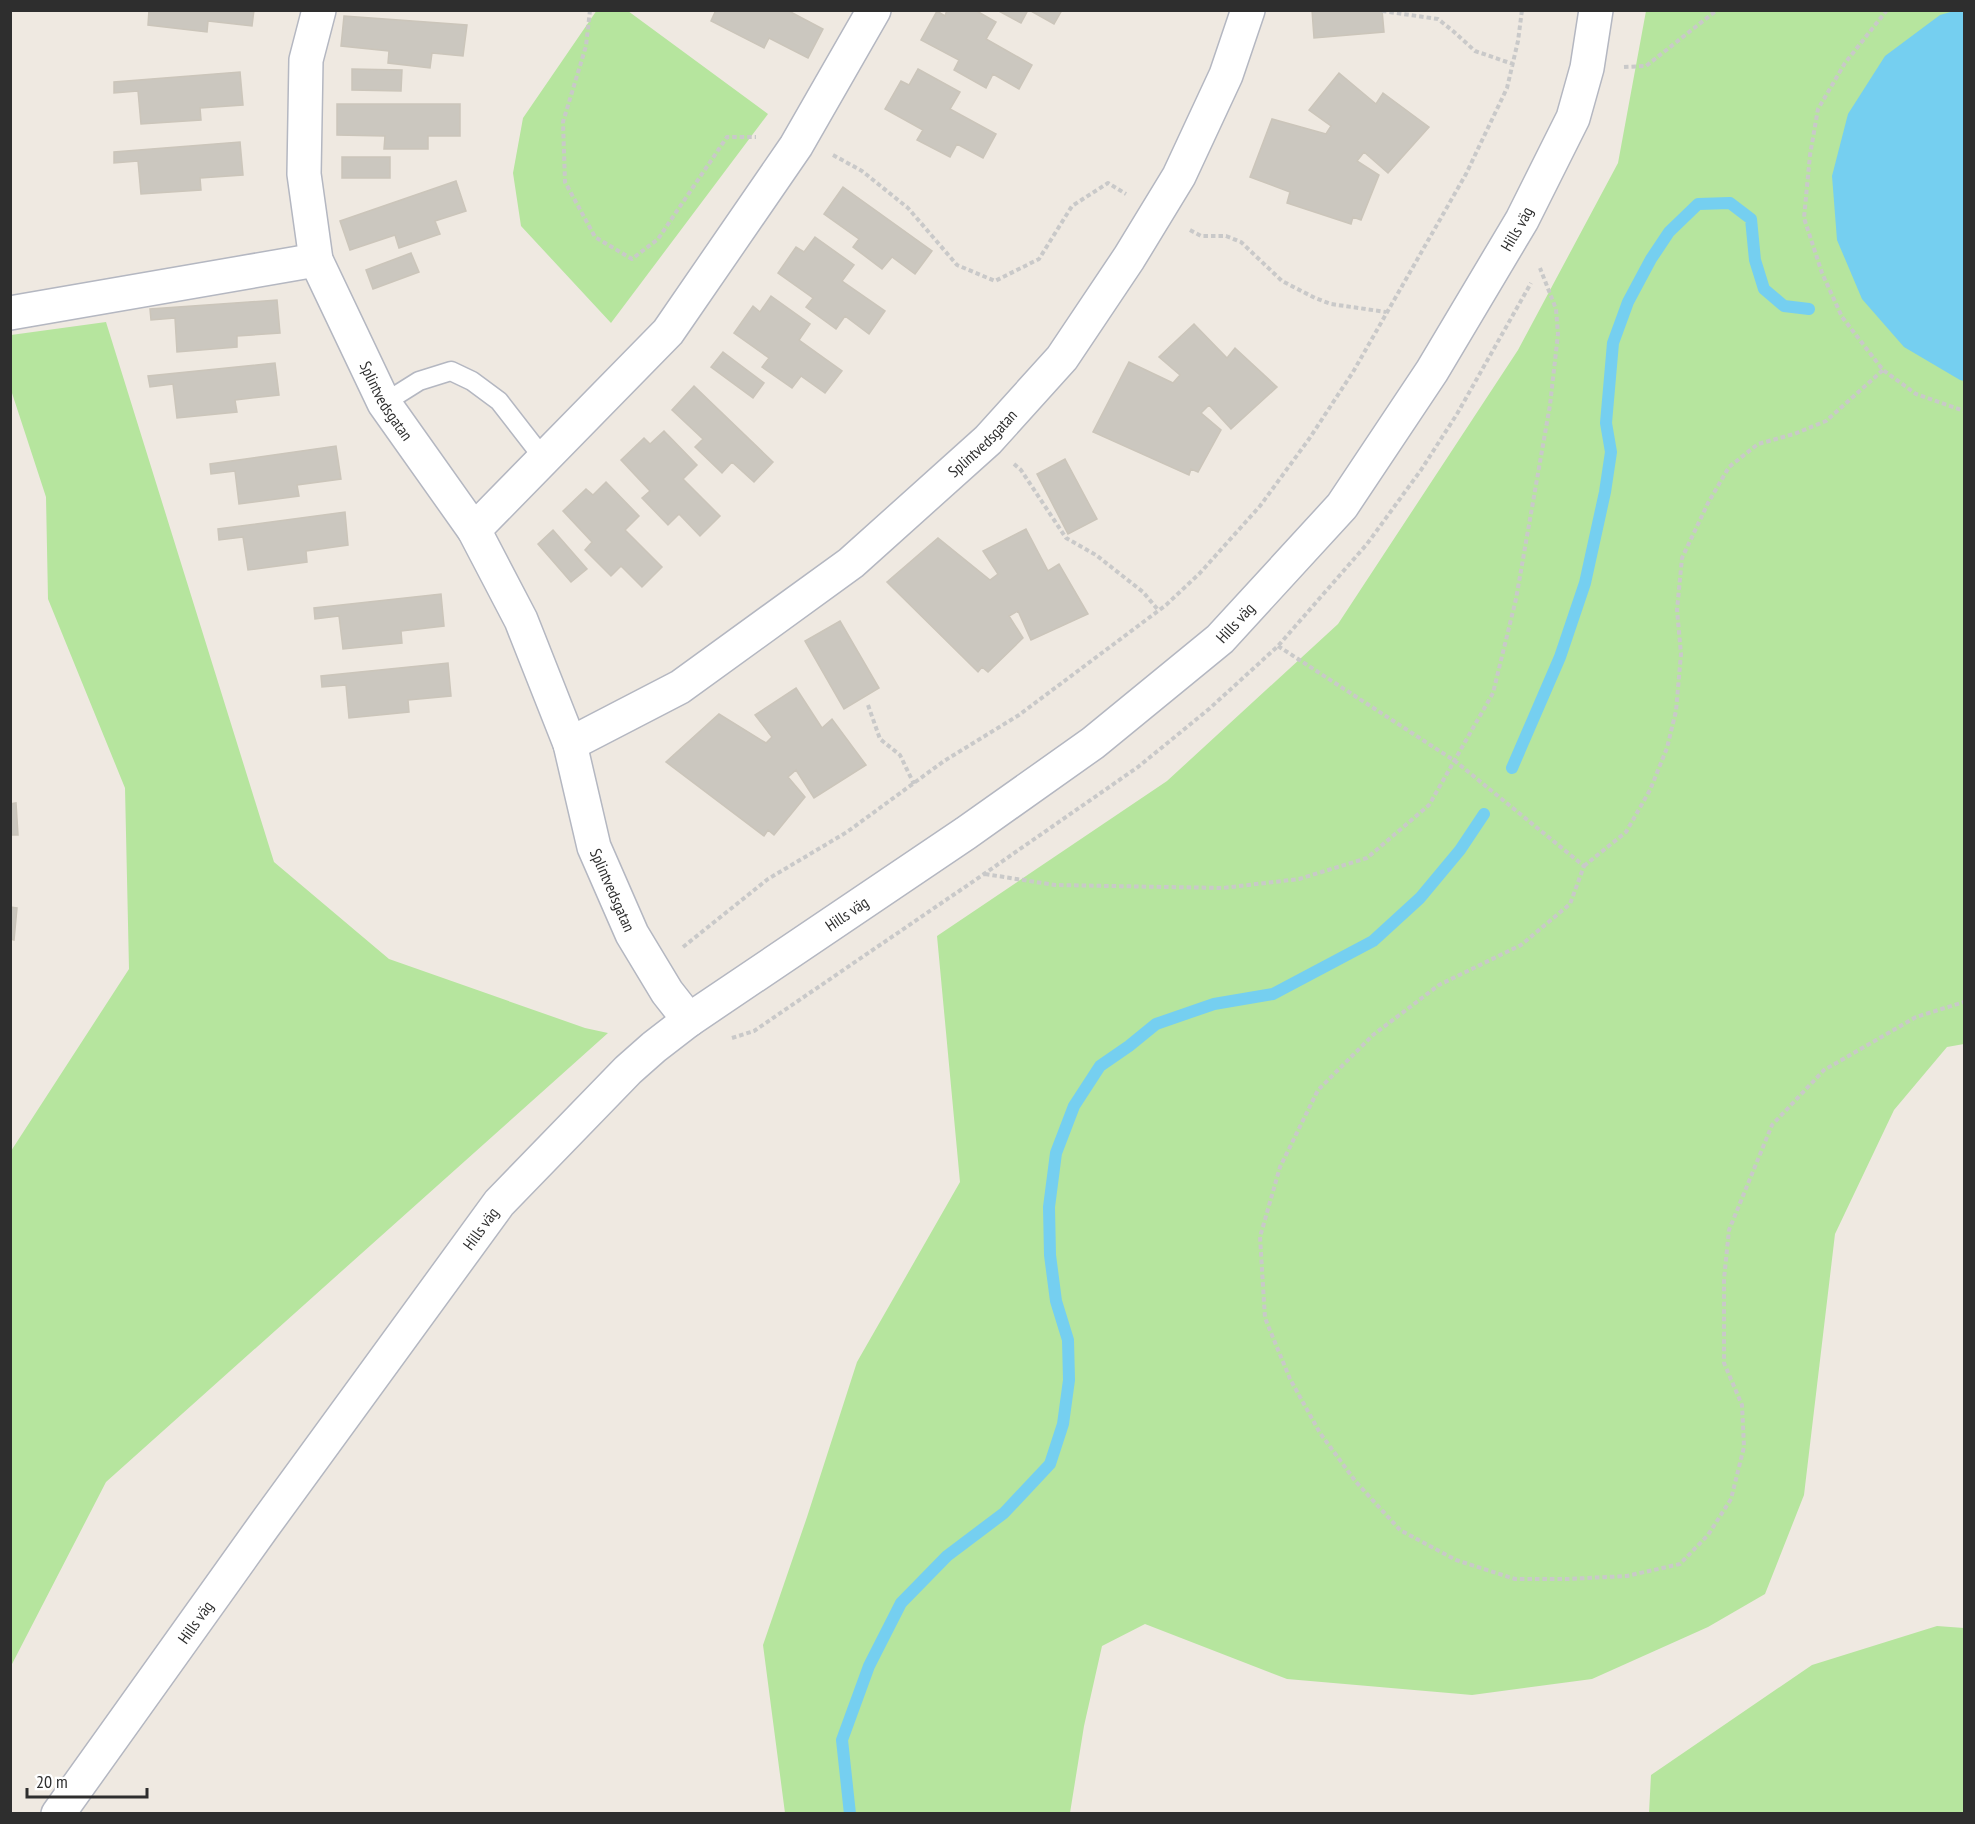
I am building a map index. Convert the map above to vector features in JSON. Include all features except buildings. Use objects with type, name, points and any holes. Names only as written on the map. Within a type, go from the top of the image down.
[{"type":"street","name":"Splintvedsgatan","points":[[319,10],[306,60],[304,174],[316,260],[384,402],[474,530],[520,620],[570,744],[594,847],[632,934],[667,992],[689,1020]]},
{"type":"street","points":[[474,530],[669,332],[802,136],[874,10]]},
{"type":"street","name":"Splintvedsgatan","points":[[570,744],[680,687],[851,562],[988,440],[1062,358],[1179,176],[1226,75],[1248,10]]},
{"type":"street","name":"Hills väg","points":[[58,1814],[499,1203],[628,1070],[689,1020],[966,833],[1094,743],[1220,639],[1342,506],[1432,371],[1522,220],[1573,118],[1587,68],[1596,10]]},
{"type":"street","points":[[10,313],[316,260]]},
{"type":"lane","points":[[384,402],[419,381],[451,371],[472,381],[499,401],[544,459]]},
{"type":"path","points":[[590,10],[586,46],[563,122],[565,182],[595,237],[632,259],[658,239],[727,137],[802,136],[862,171],[908,208],[957,266],[995,281],[1039,259],[1072,207],[1108,183],[1201,236],[1226,236],[1240,242],[1282,280],[1315,298],[1331,304],[1386,312]]},
{"type":"path","points":[[675,953],[768,879],[847,832],[944,761],[1019,715],[1159,611],[1200,573],[1260,506],[1315,430],[1353,372],[1466,174],[1508,88],[1522,10]]},
{"type":"path","points":[[1621,67],[1646,66],[1717,10]]},
{"type":"path","points":[[1887,10],[1845,63],[1818,109],[1810,154],[1804,218],[1822,273],[1842,317],[1883,370],[1916,393],[1965,411]]},
{"type":"path","points":[[1383,11],[1438,19],[1475,51],[1513,64]]},
{"type":"path","points":[[723,1041],[754,1031],[1138,767],[1209,709],[1278,646],[1367,544],[1421,470],[1457,414],[1540,267],[1557,309],[1558,334],[1550,405],[1516,599],[1493,693],[1429,805],[1367,858],[1299,879],[1223,888],[1054,885],[984,874]]},
{"type":"path","points":[[1883,370],[1826,421],[1794,434],[1758,444],[1729,467],[1708,503],[1682,558],[1677,610],[1681,654],[1676,711],[1667,748],[1650,790],[1626,832],[1584,866],[1570,904],[1521,945],[1439,985],[1372,1035],[1318,1090],[1280,1167],[1260,1237],[1265,1318],[1290,1379],[1320,1432],[1356,1482],[1400,1530],[1456,1560],[1515,1579],[1627,1576],[1680,1564],[1708,1535],[1731,1499],[1744,1447],[1742,1405],[1724,1363],[1724,1280],[1729,1230],[1772,1125],[1824,1070],[1916,1017],[1965,1002]]},
{"type":"path","points":[[988,440],[1021,470],[1066,538],[1096,555],[1143,592],[1159,611]]},
{"type":"path","points":[[1278,646],[1455,761],[1584,866]]},
{"type":"path","points":[[868,705],[880,739],[900,755],[914,784]]},
{"type":"green space","points":[[597,10],[628,11],[768,114],[611,323],[521,226],[513,173],[523,118]]},
{"type":"green space","points":[[1646,11],[1964,11],[1964,1044],[1947,1047],[1894,1110],[1835,1234],[1804,1495],[1765,1594],[1708,1627],[1592,1679],[1472,1695],[1287,1679],[1145,1624],[1102,1646],[1084,1726],[1070,1813],[785,1813],[763,1645],[857,1362],[960,1182],[937,936],[1167,781],[1338,624],[1518,350],[1618,163]]},
{"type":"green space","points":[[106,322],[274,862],[389,959],[585,1028],[608,1033],[106,1482],[11,1666],[11,1151],[129,969],[125,788],[48,599],[46,497],[11,390],[11,335]]},
{"type":"green space","points":[[1937,1626],[1964,1628],[1964,1813],[1649,1813],[1651,1775],[1812,1665]]},
{"type":"water","points":[[1964,11],[1964,381],[1904,347],[1862,299],[1837,240],[1832,176],[1848,114],[1885,56],[1940,15]]},
{"type":"waterway","points":[[1512,768],[1560,657],[1585,583],[1605,492],[1611,452],[1606,423],[1613,343],[1628,302],[1651,259],[1669,232],[1698,204],[1730,203],[1751,219],[1755,260],[1764,289],[1784,306],[1809,309]]},
{"type":"waterway","points":[[850,1814],[842,1740],[869,1666],[901,1603],[947,1556],[1004,1513],[1050,1464],[1063,1424],[1069,1380],[1068,1340],[1056,1301],[1050,1255],[1049,1207],[1056,1153],[1074,1106],[1100,1066],[1156,1024],[1214,1004],[1273,994],[1373,941],[1420,898],[1460,850],[1484,814]]}]
